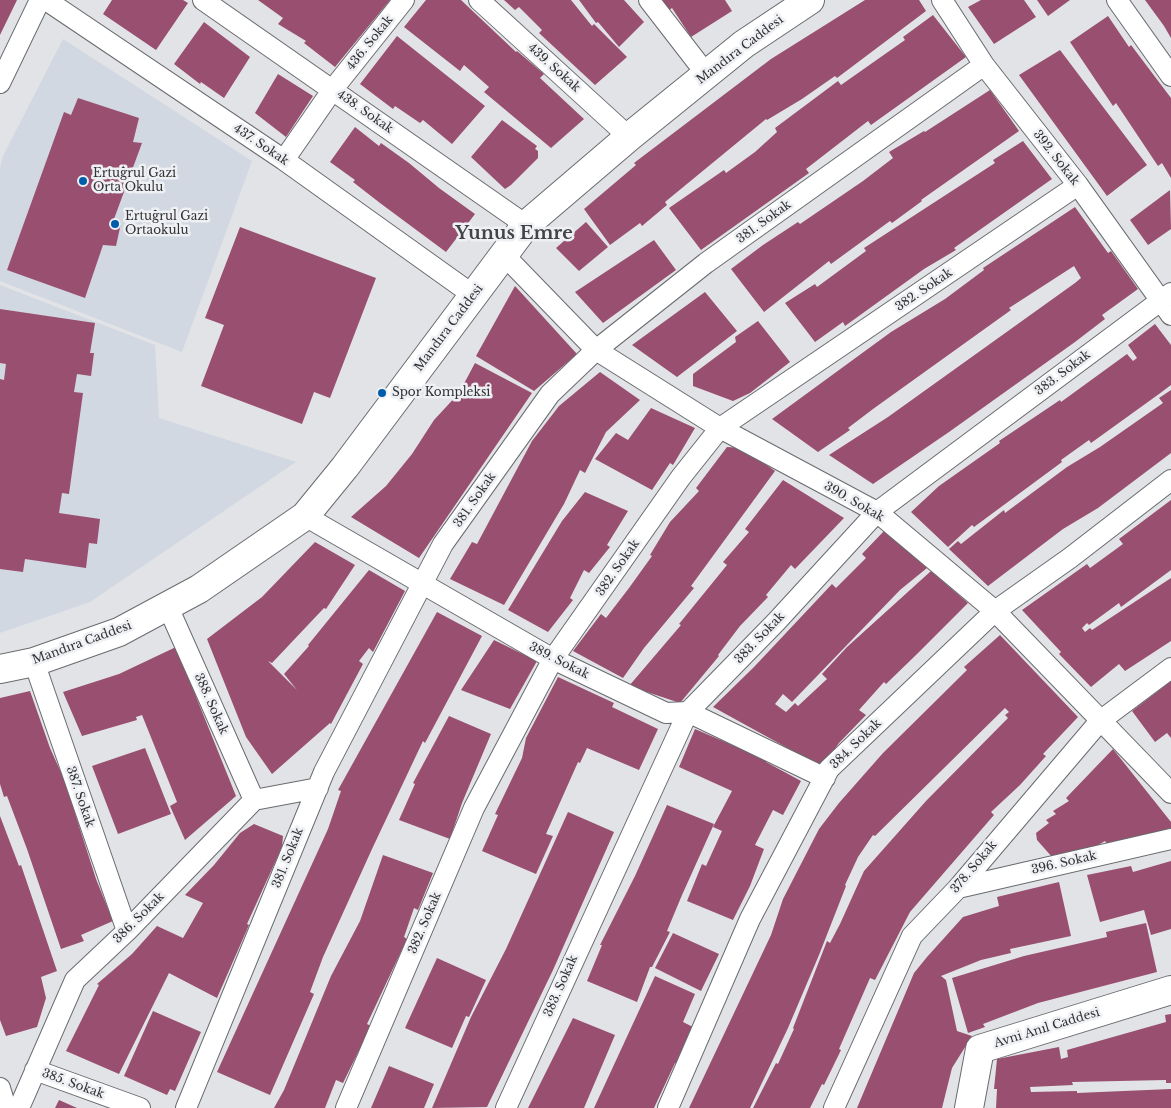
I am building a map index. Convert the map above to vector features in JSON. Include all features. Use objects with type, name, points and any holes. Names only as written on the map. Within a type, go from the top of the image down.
[{"type":"street","points":[[1,79],[40,0]]},
{"type":"street","name":"437. Sokak","points":[[46,0],[284,160],[473,295]]},
{"type":"street","name":"438. Sokak","points":[[204,0],[526,224]]},
{"type":"street","name":"436. Sokak","points":[[284,160],[332,89],[404,0]]},
{"type":"street","name":"439. Sokak","points":[[479,0],[629,137]]},
{"type":"street","points":[[649,0],[707,74]]},
{"type":"street","name":"392. Sokak","points":[[942,0],[984,64],[1167,303]]},
{"type":"street","points":[[1117,0],[1171,76]]},
{"type":"street","name":"Mandıra Caddesi","points":[[0,669],[34,662],[119,632],[199,589],[305,516],[345,467],[526,224],[629,137],[797,3]]},
{"type":"street","name":"381. Sokak","points":[[186,1108],[318,788],[444,544],[550,394],[596,350],[706,263],[984,64]]},
{"type":"street","name":"382. Sokak","points":[[346,1108],[474,808],[553,660],[682,476],[720,428],[1078,185]]},
{"type":"street","name":"390. Sokak","points":[[504,255],[596,350],[720,428],[877,512],[996,611],[1171,793]]},
{"type":"street","name":"383. Sokak","points":[[506,1108],[688,712],[776,622],[877,512],[1167,303]]},
{"type":"street","name":"384. Sokak","points":[[668,1108],[750,919],[829,769],[996,611],[1070,558],[1171,480]]},
{"type":"street","name":"389. Sokak","points":[[305,516],[553,660],[666,713],[688,712],[825,778]]},
{"type":"street","name":"388. Sokak","points":[[168,607],[254,800]]},
{"type":"street","name":"387. Sokak","points":[[34,662],[127,931]]},
{"type":"street","name":"378. Sokak","points":[[834,1108],[912,936],[958,888],[1100,721],[1171,668]]},
{"type":"street","points":[[254,800],[318,788]]},
{"type":"street","name":"386. Sokak","points":[[19,1108],[74,980],[127,931],[254,800]]},
{"type":"street","name":"396. Sokak","points":[[958,888],[1171,838]]},
{"type":"street","name":"Avni Anıl Caddesi","points":[[969,1108],[980,1049],[1171,990]]},
{"type":"street","name":"385. Sokak","points":[[35,1070],[140,1108]]},
{"type":"street","points":[[0,1088],[6,1108]]},
{"type":"shaded area","name":"Ertuğrul Gazi Ortaokulu","points":[[63,39],[252,161],[182,352],[0,281],[0,168],[3,156]]},
{"type":"shaded area","points":[[0,285],[155,345],[159,418],[296,462],[90,602],[0,633]]},
{"type":"building","points":[[0,0],[17,0],[0,35]]},
{"type":"building","points":[[112,0],[183,0],[188,3],[156,50],[103,14]]},
{"type":"building","points":[[258,0],[390,0],[335,67],[304,43],[306,41],[278,24],[283,18]]},
{"type":"building","points":[[426,0],[461,0],[516,52],[544,74],[540,78],[584,119],[551,148],[484,92],[489,87],[464,65],[460,71],[404,27]]},
{"type":"building","points":[[504,0],[571,0],[592,26],[594,24],[627,57],[595,85],[539,33],[542,30],[519,7],[515,10]]},
{"type":"building","points":[[579,0],[624,0],[644,22],[619,47],[598,22],[596,23]]},
{"type":"building","points":[[661,0],[725,0],[732,11],[691,37],[672,8],[668,11]]},
{"type":"building","points":[[865,0],[919,0],[926,11],[837,78],[835,76],[802,99],[766,119],[665,202],[667,205],[642,226],[640,223],[610,245],[584,209],[636,165],[634,163],[771,59]]},
{"type":"building","points":[[981,0],[1024,0],[1036,17],[994,44],[968,7]]},
{"type":"building","points":[[1037,0],[1070,0],[1048,16]]},
{"type":"building","points":[[1145,0],[1171,0],[1171,38],[1164,26]]},
{"type":"building","points":[[933,15],[966,57],[871,125],[868,121],[806,169],[809,173],[701,250],[669,208],[724,170],[726,173],[755,152],[777,132],[775,128],[838,81],[841,85],[905,40],[903,37]]},
{"type":"building","points":[[1108,16],[1129,47],[1131,45],[1171,98],[1171,178],[1162,163],[1158,166],[1116,103],[1113,106],[1070,42]]},
{"type":"building","points":[[204,22],[250,57],[224,98],[201,82],[200,84],[174,64]]},
{"type":"building","points":[[397,36],[485,106],[452,144],[423,120],[420,123],[395,106],[393,109],[360,84]]},
{"type":"building","points":[[1060,50],[1147,165],[1107,196],[1019,75]]},
{"type":"building","points":[[278,74],[313,96],[286,137],[255,113]]},
{"type":"building","points":[[990,90],[1019,131],[921,200],[892,223],[890,221],[831,264],[829,261],[764,312],[731,269],[763,245],[798,222],[800,224],[863,181],[893,158],[889,152],[925,132]]},
{"type":"building","name":"Ertuğrul Gazi Orta Okulu","points":[[78,98],[139,118],[133,142],[142,143],[114,219],[121,223],[116,246],[103,245],[85,298],[7,270],[64,112],[71,115]]},
{"type":"building","points":[[502,120],[537,146],[535,149],[538,151],[538,158],[505,189],[471,157]]},
{"type":"building","points":[[355,127],[379,146],[381,143],[409,163],[475,214],[446,252],[380,203],[353,182],[355,180],[330,162]]},
{"type":"building","points":[[1023,141],[1052,179],[954,248],[956,250],[924,269],[845,326],[843,322],[815,342],[785,303],[815,284],[817,287],[866,251],[864,248],[995,163],[993,160]]},
{"type":"building","points":[[1170,190],[1171,229],[1148,245],[1130,220]]},
{"type":"building","points":[[1075,207],[1108,253],[1111,251],[1138,289],[1102,315],[1105,319],[1075,342],[949,432],[873,484],[829,455],[888,417],[1075,283],[1081,278],[1074,266],[1009,308],[1011,310],[873,409],[848,428],[850,430],[818,452],[772,419],[891,332],[945,299],[984,270],[983,268]]},
{"type":"building","points":[[586,222],[608,247],[579,271],[556,248]]},
{"type":"building","points":[[240,227],[376,278],[330,398],[314,392],[302,424],[201,386],[224,325],[205,318]]},
{"type":"building","points":[[654,240],[676,270],[603,323],[575,292]]},
{"type":"building","points":[[515,286],[577,354],[534,391],[476,356]]},
{"type":"building","points":[[705,292],[737,331],[677,377],[632,345]]},
{"type":"building","points":[[0,309],[95,323],[90,353],[94,353],[91,376],[77,374],[74,392],[83,393],[69,494],[62,493],[59,513],[100,519],[97,544],[89,543],[86,568],[25,559],[23,572],[0,569],[0,379],[4,380],[6,364],[0,363]]},
{"type":"building","points":[[758,321],[790,362],[750,393],[733,401],[693,386],[693,374],[736,342],[735,337]]},
{"type":"building","points":[[1155,324],[1171,345],[1171,385],[1091,443],[1089,440],[1061,460],[1062,462],[974,527],[972,525],[948,547],[911,512],[939,486],[1000,443],[999,441],[1060,400],[1061,402],[1127,354],[1133,361],[1137,358],[1128,345]]},
{"type":"building","points":[[475,363],[532,393],[419,558],[351,517],[386,486],[412,454],[434,420],[459,393]]},
{"type":"building","points":[[600,372],[640,400],[606,432],[585,473],[580,470],[564,504],[504,605],[450,579],[472,542],[477,544],[532,441],[559,406]]},
{"type":"building","points":[[1171,390],[1171,453],[1098,508],[1063,529],[988,586],[949,549],[958,541],[961,544],[1004,510],[1005,513],[1067,467],[1100,447],[1163,403],[1159,398]]},
{"type":"building","points":[[651,408],[695,428],[673,465],[670,463],[652,490],[595,459],[616,433],[628,440]]},
{"type":"building","points":[[727,447],[743,448],[775,471],[691,586],[694,588],[644,648],[623,678],[573,651],[601,614],[606,618],[629,588],[652,556],[650,555],[670,522],[699,491],[696,488]]},
{"type":"building","points":[[783,480],[844,518],[795,569],[791,565],[766,595],[768,597],[740,626],[719,656],[680,703],[629,686],[681,625],[679,624],[727,565],[723,562],[749,532],[745,529]]},
{"type":"building","points":[[585,492],[628,511],[607,545],[610,547],[589,573],[584,570],[570,598],[573,600],[548,632],[508,610],[562,521]]},
{"type":"building","points":[[1171,500],[1171,570],[1121,607],[1119,603],[1082,628],[1085,632],[1090,628],[1092,630],[1171,578],[1171,641],[1125,671],[1119,664],[1091,687],[1059,654],[1061,652],[1022,610],[1087,564],[1090,568],[1123,544],[1119,539]]},
{"type":"building","points":[[884,531],[927,568],[900,590],[792,702],[783,694],[775,704],[786,712],[795,703],[798,706],[827,679],[822,674],[847,647],[931,571],[968,603],[886,684],[884,682],[859,710],[866,715],[839,743],[822,767],[713,707],[754,667],[832,584],[836,588],[866,558],[862,554]]},
{"type":"building","points":[[315,542],[355,565],[326,609],[324,608],[272,663],[268,661],[297,690],[284,674],[309,646],[369,570],[405,591],[373,652],[369,648],[359,661],[363,664],[331,724],[272,774],[246,737],[207,639],[262,597]]},
{"type":"building","points":[[437,612],[482,636],[425,743],[423,741],[372,849],[323,957],[310,992],[314,994],[270,1095],[217,1072],[328,829],[341,791],[338,790]]},
{"type":"building","points":[[1000,635],[1078,717],[1043,754],[1046,756],[1020,785],[991,812],[994,815],[910,912],[875,980],[870,978],[839,1049],[841,1050],[824,1085],[822,1084],[810,1108],[753,1108],[776,1063],[778,1064],[794,1029],[827,941],[830,943],[864,871],[926,801],[1008,718],[1005,715],[1009,712],[1005,708],[875,836],[873,835],[858,857],[788,1028],[750,1108],[689,1108],[771,935],[783,899],[819,829],[883,753],[967,670],[964,667]]},
{"type":"building","points":[[494,640],[537,661],[510,709],[461,690]]},
{"type":"building","points":[[176,647],[236,796],[185,840],[170,806],[177,802],[142,715],[136,717],[137,720],[82,736],[63,692],[119,674]]},
{"type":"building","points":[[558,677],[614,703],[612,707],[658,729],[639,770],[587,748],[580,763],[578,762],[546,834],[553,836],[536,874],[482,851],[498,815],[495,814],[522,758],[526,738]]},
{"type":"building","points":[[1171,681],[1171,738],[1167,733],[1155,742],[1132,711]]},
{"type":"building","points":[[30,691],[50,748],[64,779],[96,879],[113,921],[81,935],[84,941],[61,949],[27,849],[7,796],[4,797],[0,784],[0,698]]},
{"type":"building","points":[[449,716],[491,734],[462,803],[450,839],[399,820],[415,784],[413,783]]},
{"type":"building","points":[[695,729],[767,760],[766,762],[801,781],[783,815],[773,810],[755,845],[764,849],[750,886],[733,920],[687,901],[702,864],[706,866],[722,831],[713,827],[732,791],[679,767]]},
{"type":"building","points":[[145,748],[171,814],[118,834],[92,766]]},
{"type":"building","points":[[1113,749],[1171,822],[1171,828],[1108,845],[1105,841],[1088,851],[1086,848],[1072,856],[1052,857],[1037,840],[1036,833],[1049,823],[1046,820],[1056,814],[1053,811],[1069,801],[1066,798]]},
{"type":"building","points":[[667,805],[714,824],[667,931],[670,932],[652,967],[650,967],[637,1002],[587,981],[602,945],[600,945],[635,876]]},
{"type":"building","points":[[568,812],[614,832],[553,970],[487,1107],[432,1108],[471,1017],[506,949]]},
{"type":"building","points":[[0,816],[19,866],[21,865],[57,971],[41,977],[46,998],[37,1027],[6,1036],[0,1020]]},
{"type":"building","points":[[254,824],[283,836],[282,847],[247,924],[249,925],[217,998],[169,973],[119,1074],[66,1051],[99,985],[97,984],[132,954],[157,926],[183,938],[203,903],[185,895],[214,865],[240,833]]},
{"type":"building","points":[[383,855],[433,873],[418,910],[414,908],[404,937],[407,939],[367,1024],[371,1026],[343,1083],[336,1080],[325,1108],[274,1108],[284,1090],[331,976],[360,921]]},
{"type":"building","points":[[1171,861],[1171,929],[1151,935],[1144,910],[1100,922],[1087,875],[1131,866],[1133,872]]},
{"type":"building","points":[[1059,882],[1071,936],[1010,949],[1011,953],[981,960],[941,976],[946,980],[957,1031],[972,1036],[952,1068],[942,1108],[857,1108],[914,973],[927,957],[963,917],[999,906],[997,897]]},
{"type":"building","points":[[1146,923],[1157,972],[1038,1003],[983,1024],[985,1027],[968,1033],[952,978],[1024,956],[1107,937],[1106,932]]},
{"type":"building","points":[[673,933],[719,954],[701,991],[655,968]]},
{"type":"building","points":[[437,958],[486,980],[469,1017],[466,1016],[452,1048],[405,1028]]},
{"type":"building","points":[[655,976],[695,994],[683,1022],[693,1027],[677,1064],[675,1063],[654,1108],[594,1108]]},
{"type":"building","points":[[153,1011],[201,1032],[175,1091],[170,1089],[167,1095],[124,1076]]},
{"type":"building","points":[[1171,1014],[1171,1083],[1166,1083],[1166,1080],[1072,1082],[1073,1085],[1030,1087],[1031,1092],[1077,1091],[1077,1093],[1171,1089],[1171,1108],[996,1108],[997,1089],[994,1089],[997,1059],[1059,1047],[1061,1059],[1068,1057],[1067,1050],[1166,1022],[1165,1015]]},
{"type":"building","points":[[573,1018],[615,1035],[584,1108],[528,1108]]},
{"type":"building","points":[[389,1066],[434,1084],[424,1108],[371,1108]]},
{"type":"building","points":[[59,1100],[77,1108],[55,1108]]},
{"type":"place","name":"Ertuğrul Gazi Orta Okulu","points":[[83,181]]},
{"type":"place","name":"Ertuğrul Gazi Ortaokulu","points":[[115,224]]},
{"type":"place","name":"Spor Kompleksi","points":[[382,393]]},
{"type":"district","name":"Yunus Emre","points":[[514,234]]}]
